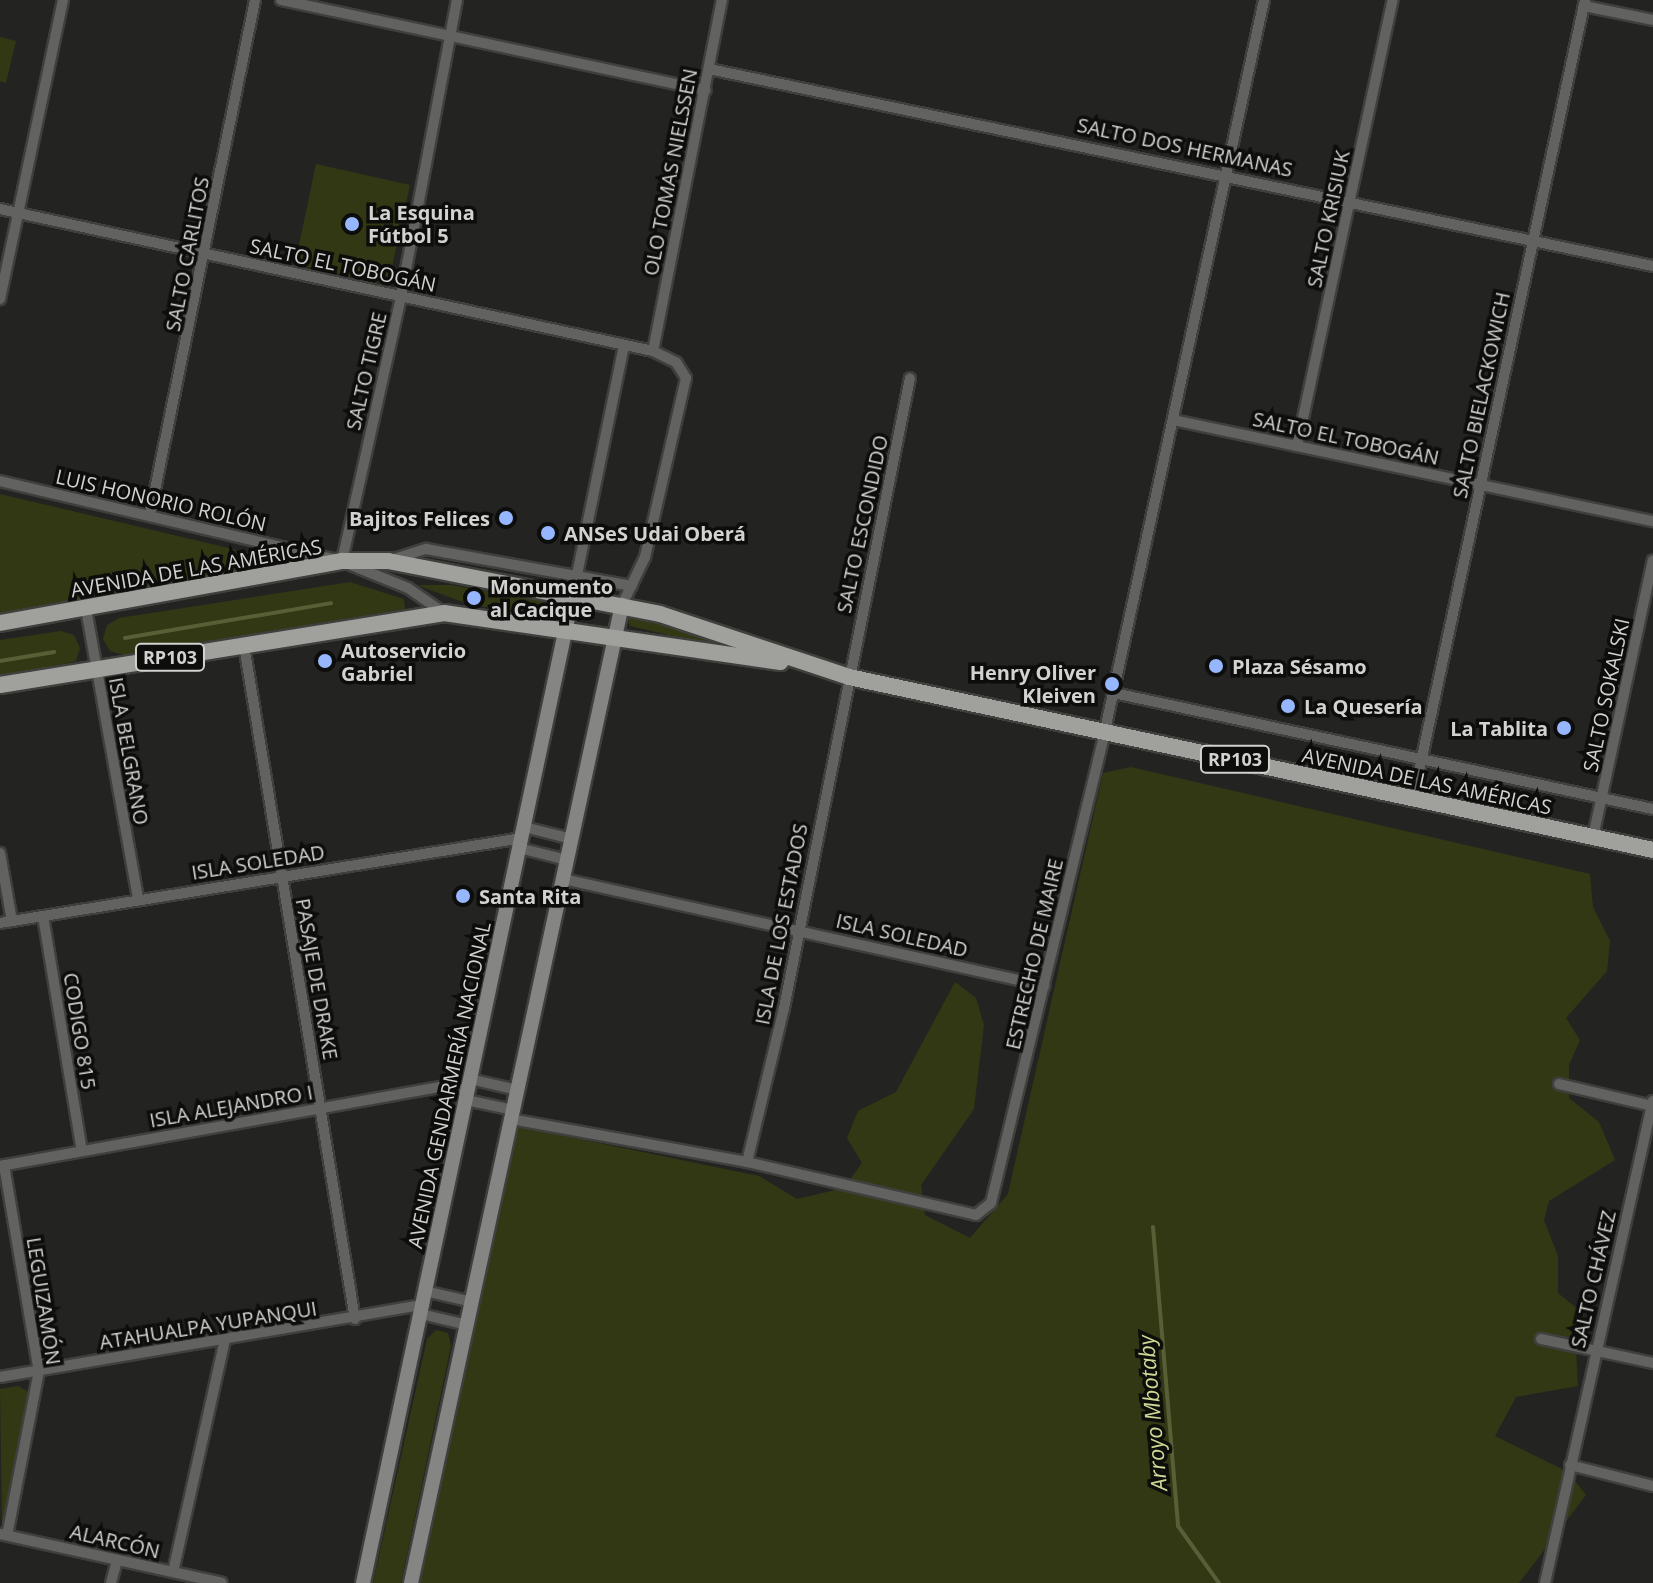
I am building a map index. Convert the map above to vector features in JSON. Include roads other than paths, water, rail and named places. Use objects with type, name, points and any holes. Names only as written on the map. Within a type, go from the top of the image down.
[{"type":"main road","name":"AVENIDA DE LAS AMÉRICAS","points":[[0,623],[342,561],[388,561],[622,605],[849,677],[1653,850]]},
{"type":"main road","name":"AVENIDA DE LAS AMÉRICAS","points":[[0,685],[444,613],[566,629],[615,641],[817,668]]},
{"type":"street","points":[[0,299],[63,0]]},
{"type":"street","name":"SALTO CARLITOS","points":[[150,514],[206,254],[255,0]]},
{"type":"street","points":[[281,0],[706,90]]},
{"type":"street","name":"SALTO TIGRE","points":[[342,561],[401,296],[457,0]]},
{"type":"street","name":"OLO TOMAS NIELSSEN","points":[[653,351],[722,0]]},
{"type":"street","points":[[1105,730],[1264,0]]},
{"type":"street","name":"SALTO KRISIUK","points":[[1297,446],[1393,0]]},
{"type":"street","points":[[1585,3],[1653,20]]},
{"type":"street","name":"SALTO BIELACKOWICH","points":[[1413,799],[1585,3]]},
{"type":"street","name":"SALTO DOS HERMANAS","points":[[709,69],[1226,174],[1653,266]]},
{"type":"street","name":"SALTO EL TOBOGÁN","points":[[0,209],[653,351],[676,362],[686,378],[645,557],[632,586]]},
{"type":"street","points":[[573,594],[574,574],[624,345]]},
{"type":"street","name":"SALTO ESCONDIDO","points":[[849,677],[910,378]]},
{"type":"street","name":"SALTO EL TOBOGÁN","points":[[1173,420],[1653,521]]},
{"type":"street","name":"LUIS HONORIO ROLÓN","points":[[0,481],[342,561],[419,594],[444,613]]},
{"type":"street","points":[[366,571],[426,549],[632,586],[622,605],[411,1583]]},
{"type":"street","name":"SALTO SOKALSKI","points":[[1593,837],[1653,560]]},
{"type":"street","name":"AVENIDA GENDARMERÍA NACIONAL","points":[[363,1583],[573,594]]},
{"type":"street","name":"ISLA BELGRANO","points":[[86,609],[138,899]]},
{"type":"street","name":"PASAJE DE DRAKE","points":[[244,645],[355,1319]]},
{"type":"street","name":"ISLA DE LOS ESTADOS","points":[[747,1162],[800,930],[849,677]]},
{"type":"street","points":[[1114,693],[1653,809]]},
{"type":"street","name":"ESTRECHO DE MAIRE","points":[[747,1162],[976,1215],[991,1203],[998,1187],[1105,730]]},
{"type":"street","points":[[522,837],[572,839]]},
{"type":"street","points":[[522,837],[567,860]]},
{"type":"street","name":"ISLA SOLEDAD","points":[[0,923],[522,837]]},
{"type":"street","points":[[0,853],[12,921]]},
{"type":"street","name":"ISLA SOLEDAD","points":[[563,879],[1044,986]]},
{"type":"street","name":"CODIGO 815","points":[[43,916],[82,1151]]},
{"type":"street","points":[[1559,1084],[1653,1104]]},
{"type":"street","name":"ISLA ALEJANDRO I","points":[[2,1166],[443,1086],[468,1090]]},
{"type":"street","points":[[468,1090],[517,1090]]},
{"type":"street","points":[[468,1090],[512,1114],[747,1162]]},
{"type":"street","name":"SALTO CHÁVEZ","points":[[1545,1583],[1595,1350],[1653,1104]]},
{"type":"street","name":"LEGUIZAMÓN","points":[[2,1166],[39,1371],[4,1534]]},
{"type":"street","points":[[423,1303],[472,1302]]},
{"type":"street","points":[[423,1303],[467,1325]]},
{"type":"street","name":"ATAHUALPA YUPANQUI","points":[[0,1377],[355,1319],[423,1303]]},
{"type":"street","points":[[1541,1339],[1653,1363]]},
{"type":"street","points":[[173,1572],[225,1340]]},
{"type":"street","points":[[1570,1465],[1653,1486]]},
{"type":"street","name":"ALARCÓN","points":[[4,1534],[222,1583]]},
{"type":"street","points":[[111,1583],[117,1560]]},
{"type":"waterway","points":[[125,638],[331,603]]},
{"type":"waterway","points":[[0,661],[54,652]]},
{"type":"waterway","name":"Arroyo Mbotaby","points":[[1153,1227],[1178,1526],[1219,1583]]},
{"type":"place","name":"La Esquina Fútbol 5","points":[[352,224]]},
{"type":"place","name":"Bajitos Felices","points":[[506,518]]},
{"type":"place","name":"ANSeS Udai Oberá","points":[[548,533]]},
{"type":"place","name":"Monumento al Cacique","points":[[474,598]]},
{"type":"place","name":"Autoservicio Gabriel","points":[[325,661]]},
{"type":"place","name":"Plaza Sésamo","points":[[1216,666]]},
{"type":"place","name":"Henry Oliver Kleiven","points":[[1112,684]]},
{"type":"place","name":"La Quesería","points":[[1288,706]]},
{"type":"place","name":"La Tablita","points":[[1564,728]]},
{"type":"place","name":"Santa Rita","points":[[463,896]]}]
